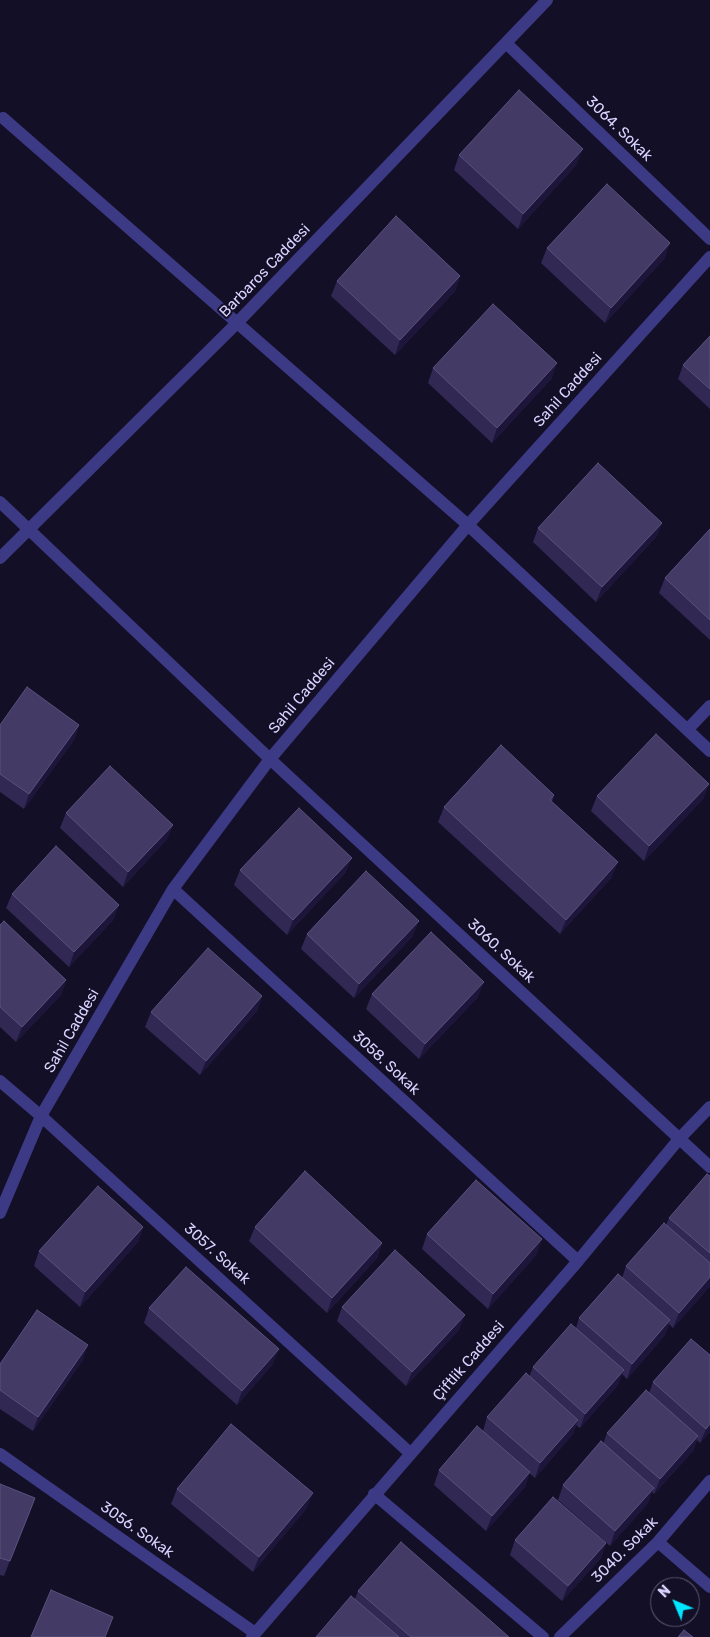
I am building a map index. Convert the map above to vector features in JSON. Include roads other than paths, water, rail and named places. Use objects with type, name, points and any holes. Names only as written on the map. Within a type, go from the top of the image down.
[{"type":"street","name":"Barbaros Caddesi","points":[[0,558],[236,324],[547,0]]},
{"type":"street","name":"3064. Sokak","points":[[506,43],[710,239]]},
{"type":"street","points":[[3,118],[236,324],[468,525],[710,751]]},
{"type":"street","name":"Sahil Caddesi","points":[[0,1213],[42,1116],[173,889],[270,759],[468,525],[710,256]]},
{"type":"street","name":"3060. Sokak","points":[[0,502],[270,759],[710,1167]]},
{"type":"street","points":[[688,729],[710,706]]},
{"type":"street","name":"3058. Sokak","points":[[173,889],[578,1261]]},
{"type":"street","name":"3057. Sokak","points":[[0,1081],[42,1116],[410,1453]]},
{"type":"street","name":"Çiftlik Caddesi","points":[[253,1635],[578,1261],[679,1139],[710,1107]]},
{"type":"street","name":"3056. Sokak","points":[[0,1454],[253,1635]]},
{"type":"street","name":"3040. Sokak","points":[[560,1637],[658,1542],[710,1482]]},
{"type":"street","points":[[374,1494],[543,1637]]},
{"type":"street","points":[[658,1542],[710,1587]]}]
